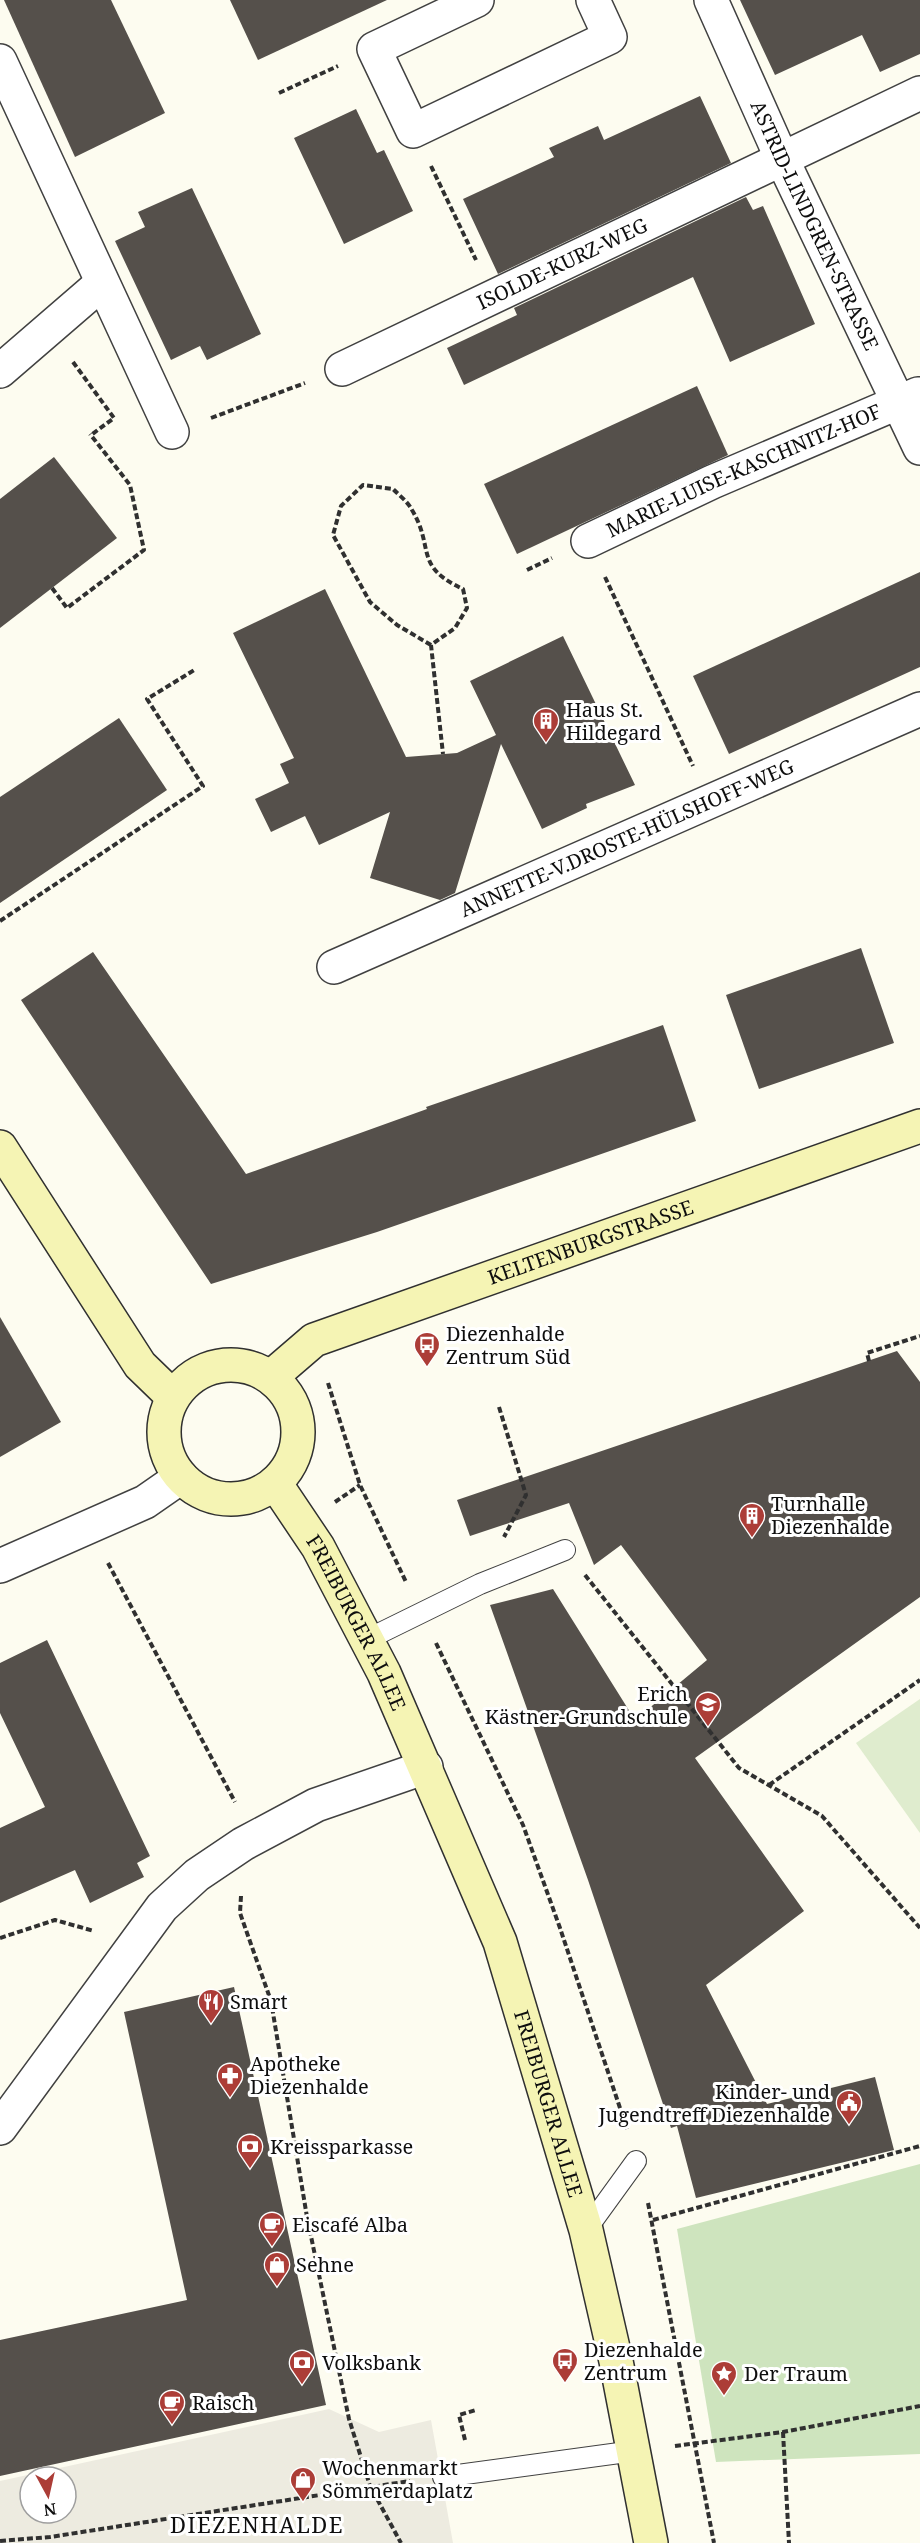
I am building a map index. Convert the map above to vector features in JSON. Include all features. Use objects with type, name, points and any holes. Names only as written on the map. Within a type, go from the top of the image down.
[{"type":"street","points":[[477,0],[374,49],[413,131],[610,37],[593,0]]},
{"type":"street","name":"ASTRID-LINDGREN-STRASSE","points":[[711,0],[782,159],[910,398],[920,448]]},
{"type":"street","points":[[0,61],[172,432]]},
{"type":"street","name":"ISOLDE-KURZ-WEG","points":[[342,369],[920,93]]},
{"type":"street","points":[[0,371],[102,283]]},
{"type":"street","name":"MARIE-LUISE-KASCHNITZ-HOF","points":[[588,541],[712,482],[910,398]]},
{"type":"street","name":"ANNETTE-V.DROSTE-HÜLSHOFF-WEG","points":[[334,967],[920,709]]},
{"type":"street","name":"KELTENBURGSTRASSE","points":[[271,1377],[314,1340],[920,1126]]},
{"type":"street","points":[[0,1147],[140,1365],[172,1396]]},
{"type":"street","points":[[218,1365],[245,1365],[271,1377],[286,1391],[295,1409],[299,1429],[297,1450],[288,1468],[275,1483],[257,1494],[237,1500],[216,1498],[197,1490],[181,1477],[166,1453],[163,1424],[172,1396],[192,1376],[218,1365]]},
{"type":"street","points":[[0,1566],[145,1502],[181,1477]]},
{"type":"street","name":"FREIBURGER ALLEE","points":[[275,1483],[318,1548],[366,1640],[426,1767],[500,1942],[586,2230],[634,2451],[651,2543]]},
{"type":"street","points":[[0,2128],[162,1907],[197,1875],[243,1844],[316,1805],[426,1767]]},
{"type":"lane","points":[[366,1640],[480,1584],[564,1550]]},
{"type":"lane","points":[[586,2230],[636,2161]]},
{"type":"lane","points":[[443,2477],[634,2451]]},
{"type":"path","points":[[279,93],[374,49]]},
{"type":"path","points":[[413,131],[462,231]]},
{"type":"path","points":[[172,432],[342,369]]},
{"type":"path","points":[[51,588],[67,608],[144,550],[130,485],[90,435],[114,418],[80,371]]},
{"type":"path","points":[[363,485],[393,489],[412,510],[431,568],[444,580],[463,589],[467,608],[455,628],[431,645],[397,625],[370,602],[333,535],[341,506],[363,485]]},
{"type":"path","points":[[588,541],[710,802]]},
{"type":"path","points":[[431,645],[443,754]]},
{"type":"path","points":[[0,921],[203,786],[147,699],[196,669]]},
{"type":"path","points":[[869,1361],[867,1353],[920,1336]]},
{"type":"path","points":[[480,1584],[526,1495],[499,1407]]},
{"type":"path","points":[[89,1527],[239,1810],[243,1844],[240,1913],[271,2001],[307,2217],[349,2419],[370,2486],[401,2543]]},
{"type":"path","points":[[564,1550],[740,1768],[822,1816],[920,1928]]},
{"type":"path","points":[[769,1785],[920,1680]]},
{"type":"path","points":[[0,1938],[55,1920],[135,1943]]},
{"type":"path","points":[[653,2220],[920,2146]]},
{"type":"path","points":[[634,2451],[783,2432],[920,2406]]},
{"type":"path","points":[[783,2432],[789,2543]]},
{"type":"path","points":[[0,2541],[50,2540],[370,2486],[443,2477]]},
{"type":"green space","points":[[920,1699],[920,1833],[856,1743]]},
{"type":"green space","points":[[920,2164],[920,2454],[716,2462],[677,2229]]},
{"type":"shaded area","points":[[329,2409],[379,2432],[431,2420],[453,2543],[0,2543],[0,2481],[18,2477],[18,2525],[78,2525],[78,2465],[73,2465]]},
{"type":"building","points":[[4,0],[111,0],[165,113],[75,157]]},
{"type":"building","points":[[230,0],[387,0],[258,60]]},
{"type":"building","points":[[740,0],[920,0],[920,54],[880,72],[862,35],[775,75]]},
{"type":"building","points":[[700,96],[731,163],[498,274],[463,199],[554,157],[549,148],[598,126],[604,140]]},
{"type":"building","points":[[356,109],[377,153],[384,150],[413,211],[344,244],[294,138]]},
{"type":"building","points":[[192,188],[261,334],[207,360],[200,346],[171,360],[115,241],[145,227],[138,212]]},
{"type":"building","points":[[746,197],[753,210],[763,206],[815,324],[730,362],[693,277],[464,385],[447,348],[517,315],[514,308]]},
{"type":"building","points":[[697,386],[728,455],[517,554],[484,484]]},
{"type":"building","points":[[54,457],[117,538],[0,628],[0,499]]},
{"type":"building","points":[[920,572],[920,667],[729,754],[693,676]]},
{"type":"building","name":"Haus St. Hildegard","points":[[325,589],[406,757],[457,753],[496,735],[470,681],[563,636],[635,785],[586,804],[587,808],[542,829],[501,744],[455,893],[440,900],[370,878],[390,812],[319,845],[305,816],[271,832],[255,799],[289,783],[280,764],[294,758],[233,633]]},
{"type":"building","points":[[119,718],[167,790],[0,903],[0,797]]},
{"type":"building","points":[[861,948],[894,1043],[759,1089],[726,995]]},
{"type":"building","points":[[93,952],[246,1174],[427,1109],[426,1107],[663,1025],[696,1121],[377,1232],[211,1284],[21,1000]]},
{"type":"building","points":[[0,1317],[61,1422],[0,1457]]},
{"type":"building","points":[[897,1351],[920,1382],[920,1597],[695,1758],[804,1911],[706,1985],[767,2104],[875,2077],[894,2150],[696,2198],[677,2126],[671,2128],[588,1880],[490,1605],[553,1589],[635,1720],[707,1660],[621,1545],[594,1565],[569,1503],[470,1536],[457,1500]]},
{"type":"building","points":[[47,1640],[150,1856],[137,1863],[144,1877],[90,1903],[75,1870],[0,1903],[0,1828],[45,1807],[0,1713],[0,1663]]},
{"type":"building","points":[[234,1987],[326,2405],[51,2465],[18,2465],[18,2472],[0,2476],[0,2340],[187,2300],[124,2012]]},
{"type":"place","name":"Haus St. Hildegard","points":[[546,744]]},
{"type":"place","name":"Diezenhalde Zentrum Süd","points":[[427,1368]]},
{"type":"place","name":"Turnhalle Diezenhalde","points":[[752,1539]]},
{"type":"place","name":"Erich Kästner-Grundschule","points":[[708,1728]]},
{"type":"place","name":"Smart","points":[[211,2025]]},
{"type":"place","name":"Apotheke Diezenhalde","points":[[230,2099]]},
{"type":"place","name":"Kinder- und Jugendtreff Diezenhalde","points":[[849,2126]]},
{"type":"place","name":"Kreissparkasse","points":[[250,2170]]},
{"type":"place","name":"Eiscafé Alba","points":[[272,2248]]},
{"type":"place","name":"Sehne","points":[[277,2288]]},
{"type":"place","name":"Diezenhalde Zentrum","points":[[565,2384]]},
{"type":"place","name":"Volksbank","points":[[302,2386]]},
{"type":"place","name":"Der Traum","points":[[724,2397]]},
{"type":"place","name":"Raisch","points":[[172,2426]]},
{"type":"place","name":"Wochenmarkt Sömmerdaplatz","points":[[303,2503]]},
{"type":"district","name":"DIEZENHALDE","points":[[257,2525]]}]
